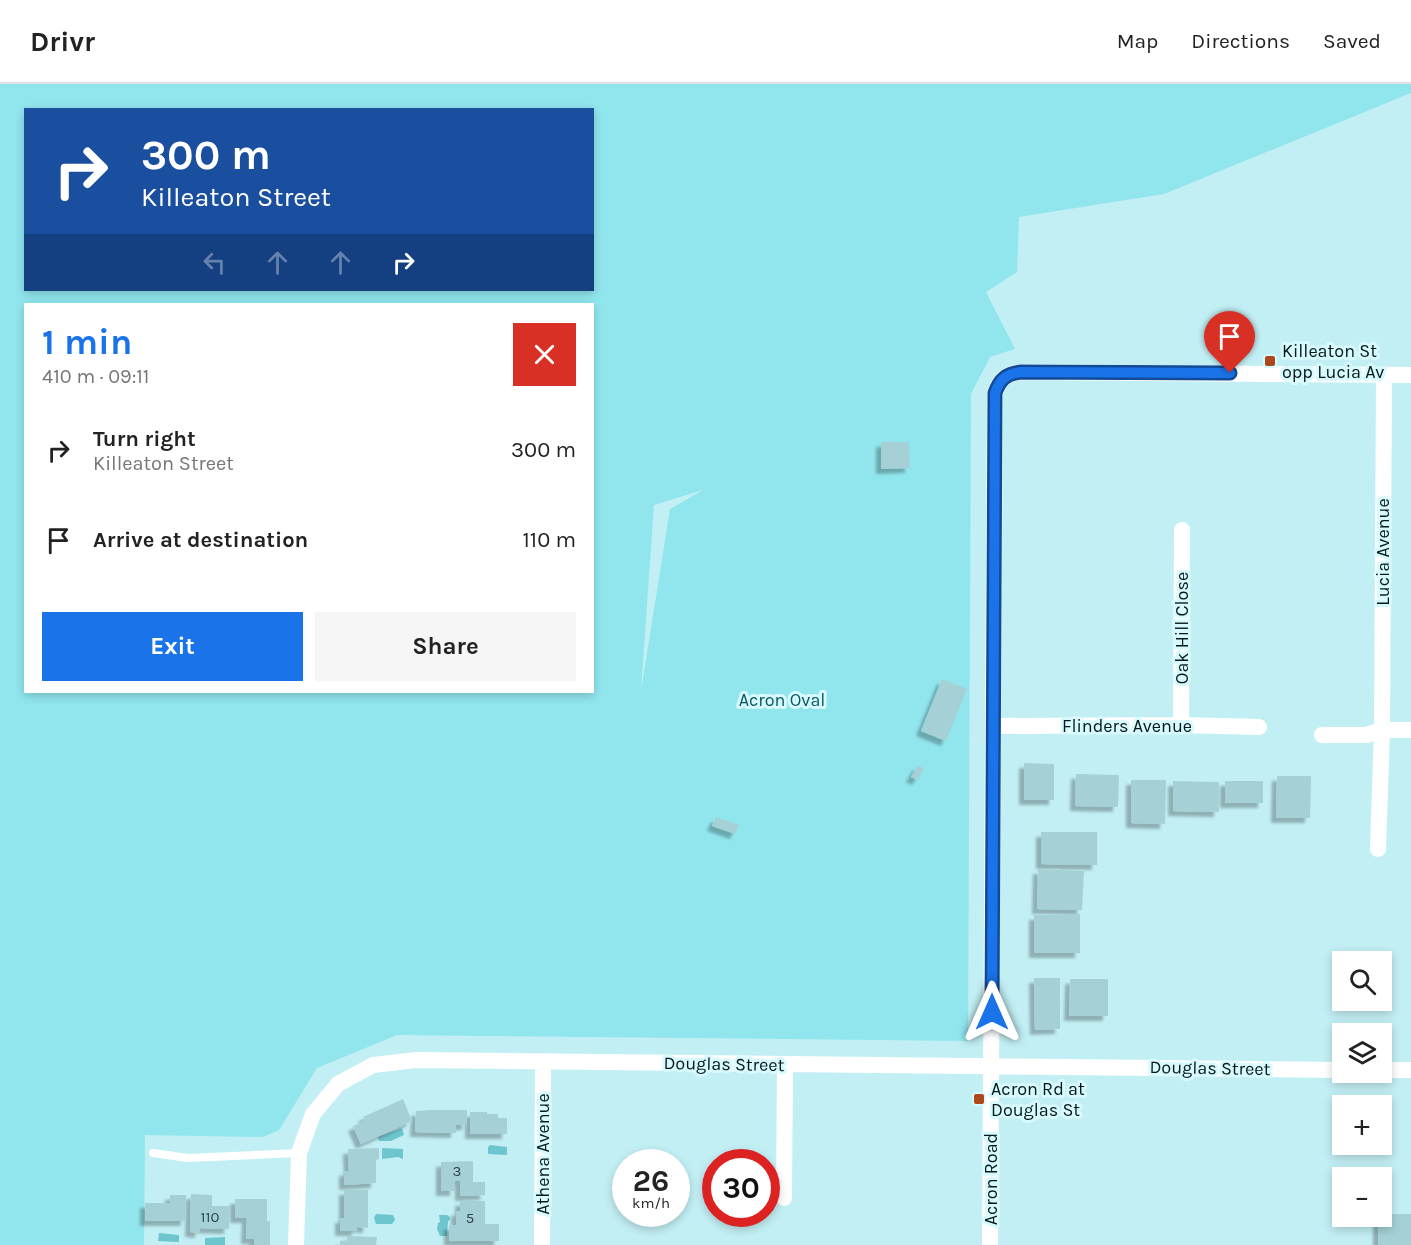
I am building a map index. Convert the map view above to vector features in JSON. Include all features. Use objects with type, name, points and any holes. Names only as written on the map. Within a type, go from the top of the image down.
[{"type":"street","name":"Acron Road","points":[[990,1245],[995,393],[998,384],[1004,377],[1021,372],[1384,375]]},
{"type":"street","points":[[1384,375],[1411,375]]},
{"type":"street","name":"Lucia Avenue","points":[[1378,849],[1382,730],[1384,375]]},
{"type":"street","name":"Oak Hill Close","points":[[1181,725],[1182,530]]},
{"type":"street","name":"Flinders Avenue","points":[[994,726],[1181,725],[1259,728]]},
{"type":"street","points":[[1322,735],[1366,735],[1382,730],[1411,730]]},
{"type":"street","name":"Douglas Street","points":[[296,1245],[299,1153],[313,1114],[338,1084],[373,1065],[416,1060],[1332,1070]]},
{"type":"street","name":"Athena Avenue","points":[[542,1245],[543,1062]]},
{"type":"street","points":[[784,1198],[785,1064]]},
{"type":"street","points":[[1392,1070],[1411,1070]]},
{"type":"lane","points":[[153,1153],[188,1158],[299,1153]]},
{"type":"green space","name":"Acron Oval","points":[[0,84],[1411,84],[1411,93],[1164,194],[1019,217],[1017,272],[986,292],[1015,349],[990,357],[971,394],[968,1041],[397,1035],[317,1068],[279,1130],[263,1137],[145,1135],[144,1245],[0,1245]],"holes":[[[703,490],[670,509],[641,691],[654,505]]]},
{"type":"shaded area","points":[[402,1128],[404,1135],[391,1141],[379,1141],[378,1137]]},
{"type":"shaded area","points":[[490,1145],[507,1147],[507,1155],[488,1154]]},
{"type":"shaded area","points":[[382,1148],[403,1149],[403,1159],[398,1157],[382,1159]]},
{"type":"shaded area","points":[[376,1214],[393,1215],[395,1220],[392,1224],[376,1224],[374,1218]]},
{"type":"shaded area","points":[[439,1215],[450,1217],[447,1236],[440,1236],[437,1229],[440,1222]]},
{"type":"shaded area","points":[[159,1233],[179,1235],[179,1242],[158,1241]]},
{"type":"shaded area","points":[[225,1237],[225,1245],[205,1245],[205,1238]]},
{"type":"building","points":[[881,442],[909,442],[910,468],[881,469]]},
{"type":"building","points":[[942,679],[967,689],[946,741],[921,731]]},
{"type":"building","points":[[1024,763],[1054,764],[1054,800],[1024,800]]},
{"type":"building","points":[[918,765],[924,769],[917,780],[911,777]]},
{"type":"building","points":[[1076,774],[1119,775],[1118,807],[1075,806]]},
{"type":"building","points":[[1277,776],[1311,776],[1310,818],[1276,818]]},
{"type":"building","points":[[1131,780],[1166,780],[1165,824],[1131,823]]},
{"type":"building","points":[[1173,781],[1219,782],[1219,812],[1173,811]]},
{"type":"building","points":[[1225,781],[1263,781],[1263,803],[1225,803]]},
{"type":"building","points":[[716,817],[739,825],[735,834],[712,826]]},
{"type":"building","points":[[1041,832],[1097,832],[1097,865],[1041,864]]},
{"type":"building","points":[[1038,869],[1084,871],[1082,910],[1037,909]]},
{"type":"building","points":[[1080,914],[1080,953],[1034,953],[1034,915]]},
{"type":"building","points":[[1034,978],[1060,978],[1060,1029],[1035,1030]]},
{"type":"building","points":[[1070,979],[1108,979],[1108,1016],[1069,1016]]},
{"type":"building","points":[[403,1099],[412,1121],[361,1144],[353,1126],[365,1121],[363,1117]]},
{"type":"building","points":[[467,1110],[467,1125],[456,1125],[456,1133],[415,1132],[416,1111]]},
{"type":"building","points":[[470,1112],[487,1112],[487,1114],[498,1114],[498,1118],[507,1118],[507,1134],[470,1134]]},
{"type":"building","points":[[379,1148],[379,1159],[376,1160],[376,1183],[344,1185],[344,1171],[349,1171],[348,1149]]},
{"type":"building","points":[[473,1161],[473,1182],[485,1182],[485,1195],[460,1196],[460,1181],[455,1181],[455,1191],[441,1191],[441,1162]]},
{"type":"building","points":[[344,1190],[368,1190],[368,1228],[357,1227],[357,1231],[340,1231],[340,1218],[344,1218]]},
{"type":"building","points":[[191,1194],[212,1195],[212,1206],[230,1206],[229,1229],[200,1228],[200,1233],[190,1232]]},
{"type":"building","points":[[170,1195],[186,1195],[186,1221],[145,1221],[145,1203],[170,1203]]},
{"type":"building","points":[[235,1199],[267,1199],[270,1245],[254,1245],[254,1239],[246,1239],[247,1218],[235,1218]]},
{"type":"building","points":[[460,1201],[485,1201],[485,1224],[499,1224],[499,1241],[449,1241],[449,1225],[456,1225],[456,1211],[460,1211]]},
{"type":"building","points":[[1392,1214],[1411,1214],[1411,1245],[1378,1245],[1378,1227],[1392,1227]]},
{"type":"building","points":[[347,1236],[377,1237],[376,1245],[340,1245],[340,1241],[347,1241]]},
{"type":"place","name":"Killeaton St opp Lucia Av","points":[[1270,361]]},
{"type":"place","name":"Acron Rd at Douglas St","points":[[979,1099]]},
{"type":"route","points":[[992,1012],[995,393],[998,384],[1004,377],[1021,372],[1230,373]]}]
